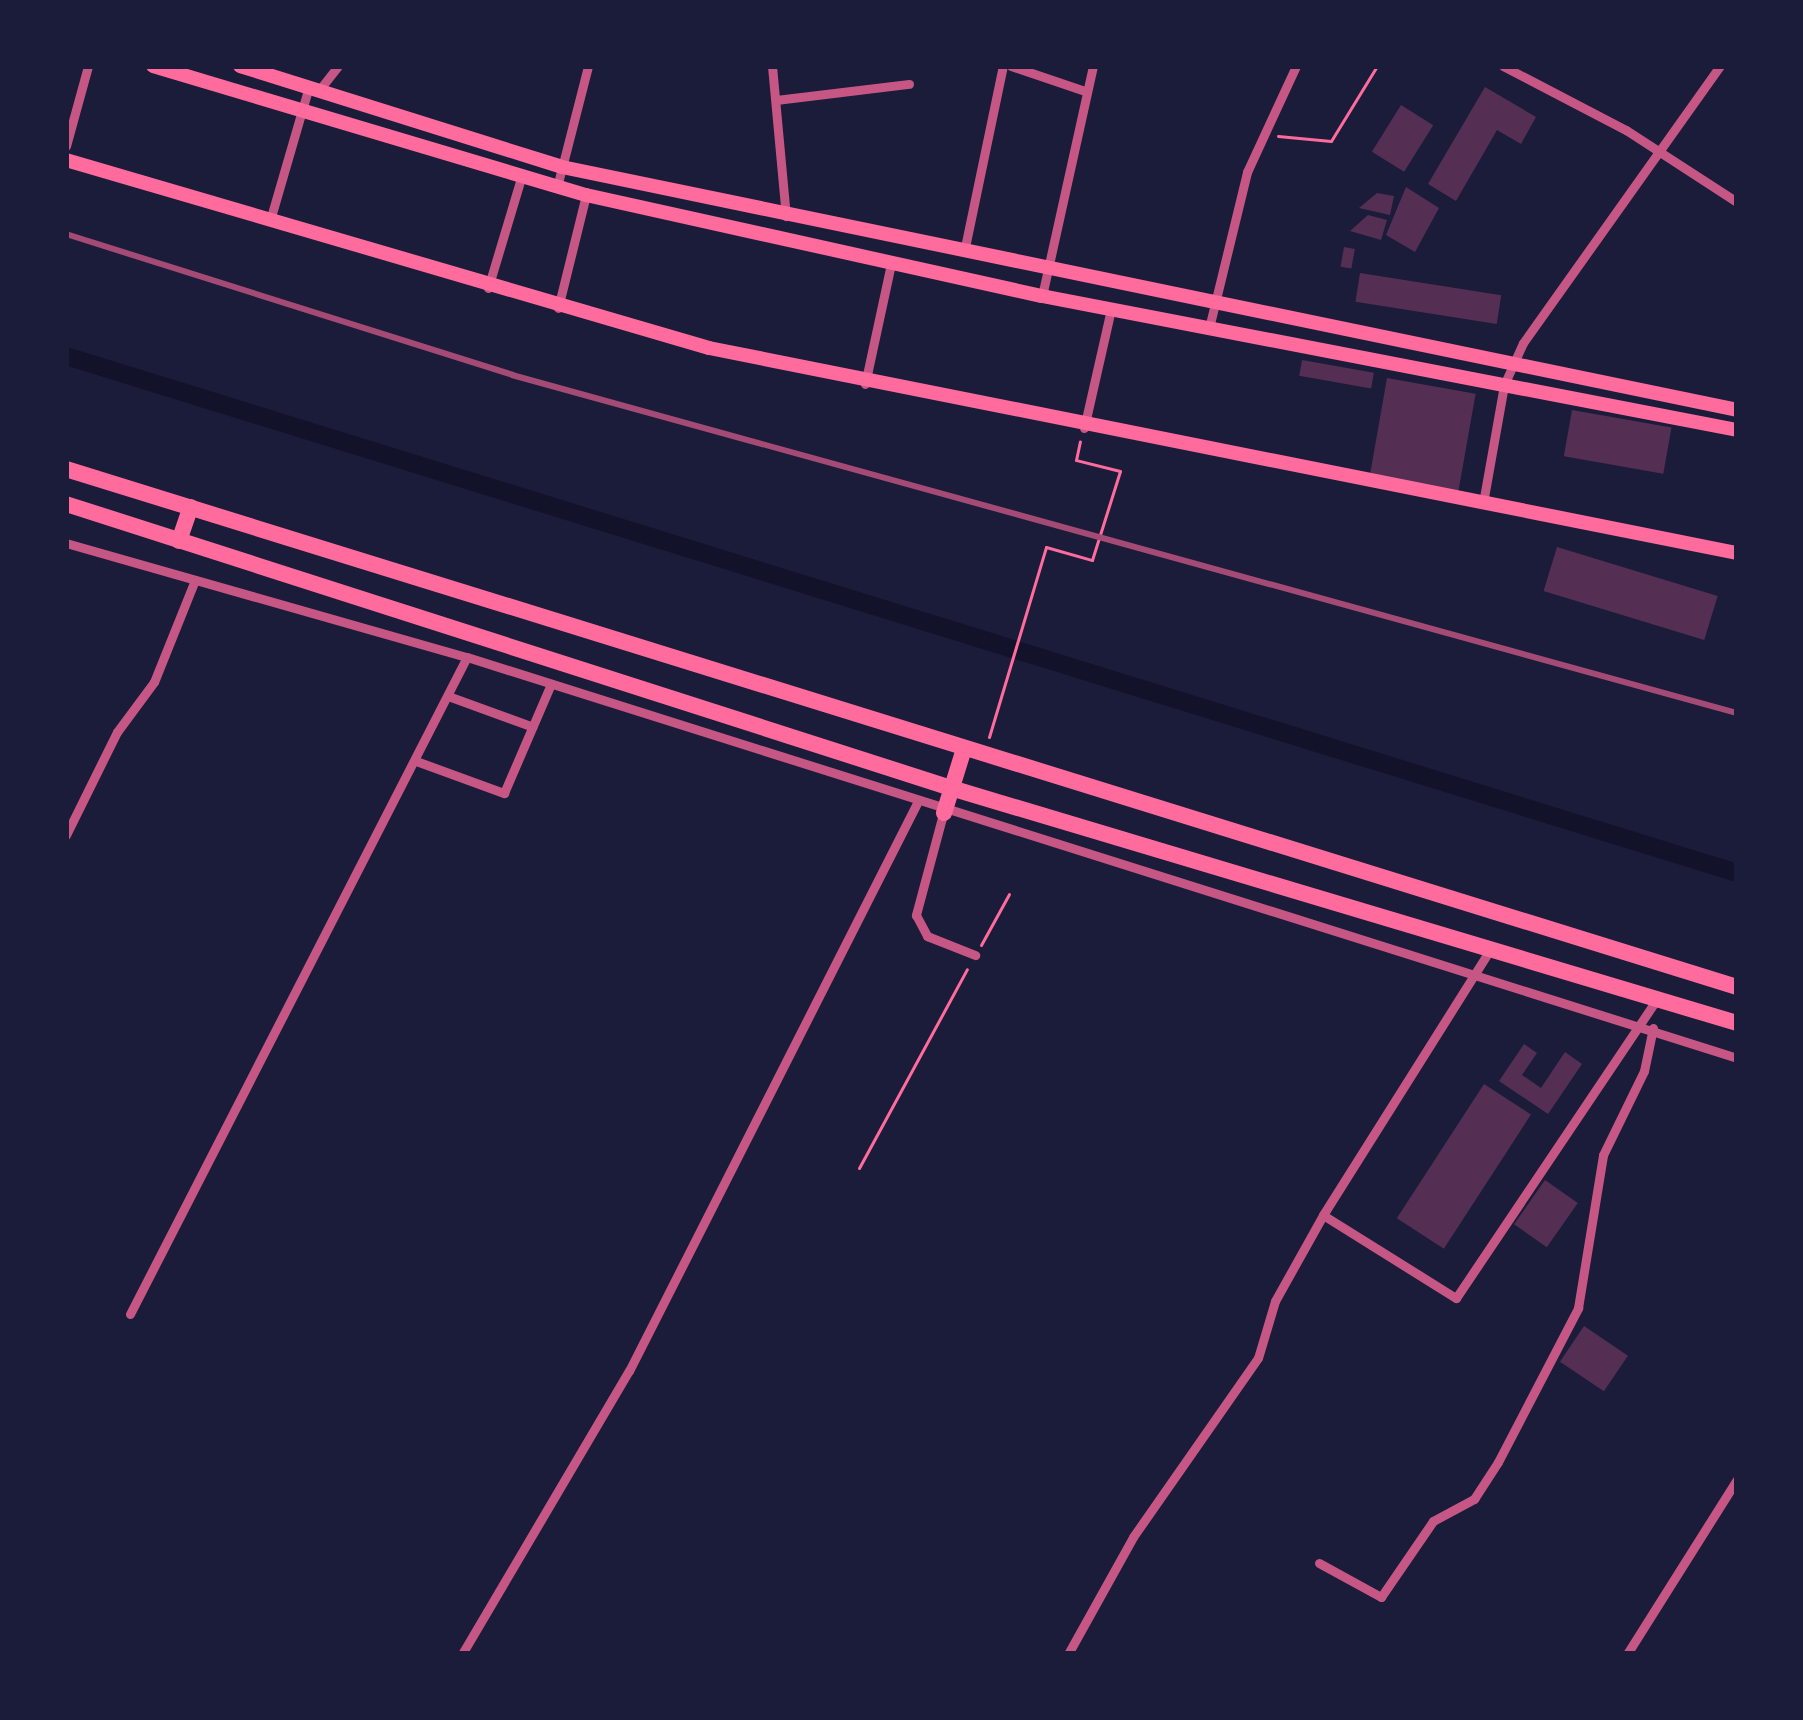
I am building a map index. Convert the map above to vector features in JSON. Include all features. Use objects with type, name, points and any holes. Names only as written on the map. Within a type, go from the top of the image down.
[{"type":"highway","points":[[66,469],[962,752],[1737,987]]},
{"type":"highway","points":[[66,504],[952,788],[1737,1023]]},
{"type":"highway","points":[[179,541],[191,507]]},
{"type":"highway","points":[[944,813],[962,752]]},
{"type":"main road","points":[[153,66],[586,195],[1042,296],[1737,430]]},
{"type":"main road","points":[[241,66],[562,167],[1737,410]]},
{"type":"main road","points":[[66,160],[271,217],[558,308],[865,384],[1482,508],[1737,553]]},
{"type":"street","points":[[66,146],[88,66]]},
{"type":"street","points":[[271,217],[302,108],[338,66]]},
{"type":"street","points":[[557,188],[588,66]]},
{"type":"street","points":[[772,66],[786,216]]},
{"type":"street","points":[[964,253],[1007,66],[1085,91]]},
{"type":"street","points":[[1042,296],[1093,66]]},
{"type":"street","points":[[1209,328],[1262,134],[1296,66]]},
{"type":"street","points":[[1503,66],[1660,150],[1737,202]]},
{"type":"street","points":[[1482,508],[1504,385],[1513,362],[1720,66]]},
{"type":"street","points":[[776,100],[909,84]]},
{"type":"street","points":[[488,287],[520,178]]},
{"type":"street","points":[[558,308],[586,195]]},
{"type":"street","points":[[865,384],[891,264]]},
{"type":"street","points":[[1084,428],[1111,309]]},
{"type":"street","points":[[66,543],[467,657],[944,813],[1653,1028],[1737,1058]]},
{"type":"street","points":[[66,836],[106,752],[154,682],[195,580]]},
{"type":"street","points":[[130,1314],[467,657]]},
{"type":"street","points":[[416,760],[501,794],[551,684]]},
{"type":"street","points":[[448,696],[533,727]]},
{"type":"street","points":[[462,1654],[629,1371],[917,803]]},
{"type":"street","points":[[944,813],[916,915],[927,936],[975,955]]},
{"type":"street","points":[[1068,1654],[1133,1538],[1258,1358],[1274,1301],[1491,948]]},
{"type":"street","points":[[1324,1214],[1456,1298],[1656,1000]]},
{"type":"street","points":[[1319,1563],[1382,1597],[1433,1521],[1474,1499],[1498,1462],[1578,1308],[1603,1155],[1644,1071],[1653,1028]]},
{"type":"street","points":[[1627,1654],[1737,1479]]},
{"type":"path","points":[[1262,134],[1331,141],[1377,66]]},
{"type":"path","points":[[992,725],[1046,547],[1092,560],[1120,471],[1076,460],[1084,428]]},
{"type":"path","points":[[859,1168],[1009,894]]},
{"type":"building","points":[[1485,87],[1536,117],[1521,144],[1497,130],[1456,201],[1428,184]]},
{"type":"building","points":[[1401,105],[1433,125],[1404,172],[1372,152]]},
{"type":"building","points":[[1406,187],[1439,208],[1415,252],[1386,235]]},
{"type":"building","points":[[1377,193],[1394,196],[1390,215],[1359,208]]},
{"type":"building","points":[[1368,215],[1387,220],[1381,240],[1350,231]]},
{"type":"building","points":[[1344,247],[1355,249],[1351,269],[1341,267]]},
{"type":"building","points":[[1360,273],[1501,295],[1497,324],[1355,302]]},
{"type":"building","points":[[1302,360],[1374,373],[1371,388],[1299,376]]},
{"type":"building","points":[[1387,378],[1476,394],[1458,493],[1369,477]]},
{"type":"building","points":[[1572,410],[1671,428],[1663,474],[1564,456]]},
{"type":"building","points":[[1557,547],[1718,596],[1704,640],[1544,591]]},
{"type":"building","points":[[1524,1044],[1537,1053],[1522,1075],[1541,1088],[1565,1052],[1582,1064],[1548,1114],[1499,1081]]},
{"type":"building","points":[[1484,1084],[1531,1114],[1444,1249],[1397,1218]]},
{"type":"building","points":[[1545,1180],[1578,1203],[1547,1247],[1514,1224]]},
{"type":"building","points":[[1584,1326],[1628,1356],[1604,1391],[1560,1362]]},
{"type":"waterway","points":[[66,356],[1737,873]]},
{"type":"railway","points":[[66,234],[512,375],[1737,713]]}]
